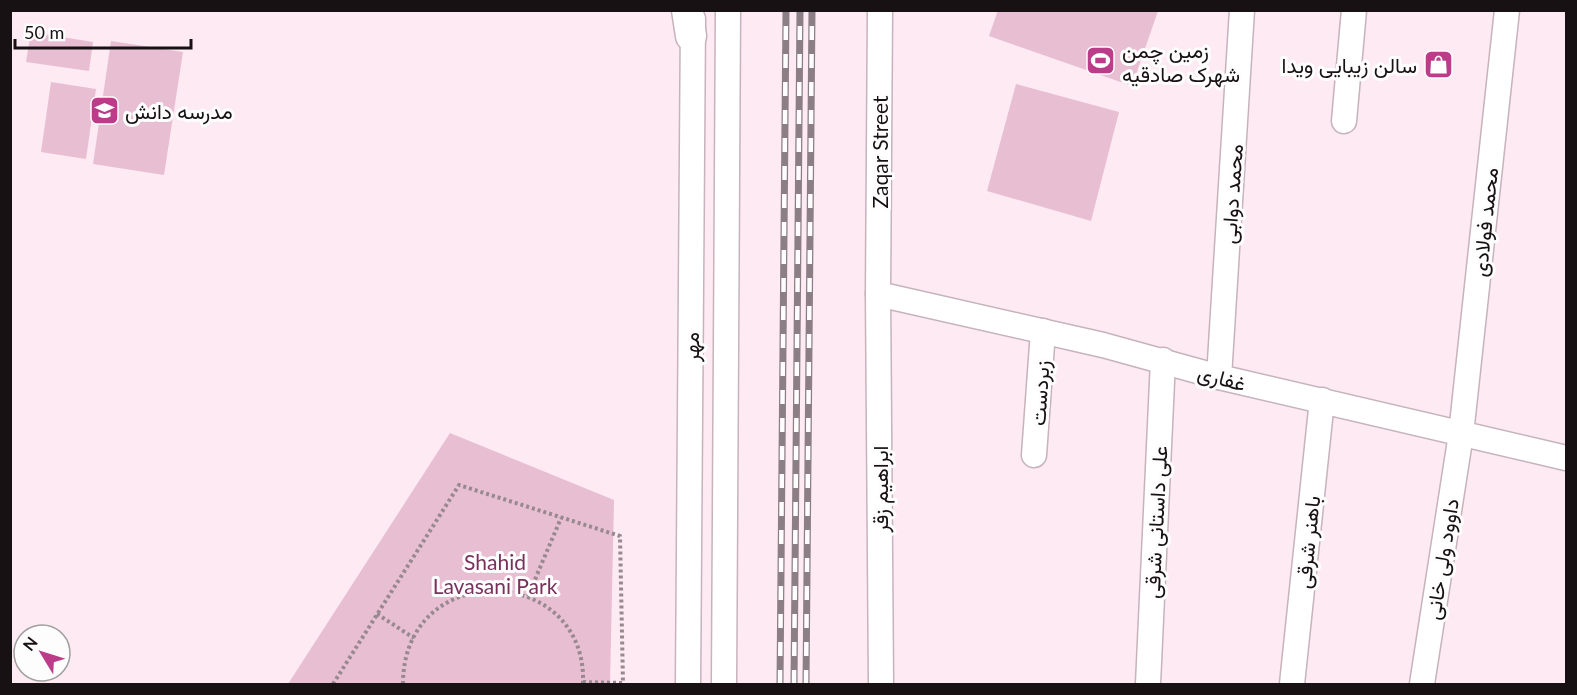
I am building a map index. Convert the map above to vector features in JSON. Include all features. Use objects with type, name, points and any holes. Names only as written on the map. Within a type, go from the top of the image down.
[{"type":"street","name":"مهر","points":[[724,684],[728,10]]},
{"type":"street","name":"Zaqar Street","points":[[878,294],[880,10]]},
{"type":"street","name":"محمد دوابی","points":[[1219,377],[1242,10]]},
{"type":"street","points":[[1344,121],[1354,10]]},
{"type":"street","name":"محمد فولادی","points":[[1461,434],[1507,10]]},
{"type":"street","name":"مهر","points":[[688,684],[690,19]]},
{"type":"street","name":"غفاری","points":[[878,294],[1043,331],[1162,360],[1219,377],[1566,458]]},
{"type":"street","name":"ابراهیم زقر","points":[[878,294],[881,684]]},
{"type":"street","name":"زبردست","points":[[1034,455],[1043,331]]},
{"type":"street","name":"علی داستانی شرقی","points":[[1148,684],[1162,360]]},
{"type":"street","name":"باهنر شرقی","points":[[1292,684],[1322,400]]},
{"type":"street","name":"داوود ولی خانی","points":[[1422,684],[1461,434]]},
{"type":"path","points":[[333,684],[459,485],[620,536],[623,684],[583,683],[580,655],[568,630],[550,610],[528,596],[498,590],[469,593],[442,606],[420,626],[407,653],[403,684]]},
{"type":"path","points":[[528,596],[561,518]]},
{"type":"path","points":[[377,615],[414,638]]},
{"type":"green space","name":"زمین چمن شهرک صادقیه","points":[[998,10],[1158,11],[1132,86],[989,36]]},
{"type":"green space","points":[[31,32],[93,42],[89,71],[26,62]]},
{"type":"green space","points":[[111,41],[183,52],[164,175],[93,164]]},
{"type":"green space","points":[[51,82],[96,89],[86,159],[41,152]]},
{"type":"green space","points":[[1016,84],[1119,112],[1091,221],[987,191]]},
{"type":"green space","name":"Shahid Lavasani Park","points":[[450,433],[614,500],[610,684],[288,684]]},
{"type":"railway","points":[[780,684],[786,10]]},
{"type":"railway","points":[[794,684],[800,10]]},
{"type":"railway","points":[[806,684],[812,10]]},
{"type":"place","name":"زمین چمن شهرک صادقیه","points":[[1101,61]]},
{"type":"place","name":"سالن زیبایی ویدا","points":[[1438,64]]},
{"type":"place","name":"مدرسه دانش","points":[[104,110]]}]
